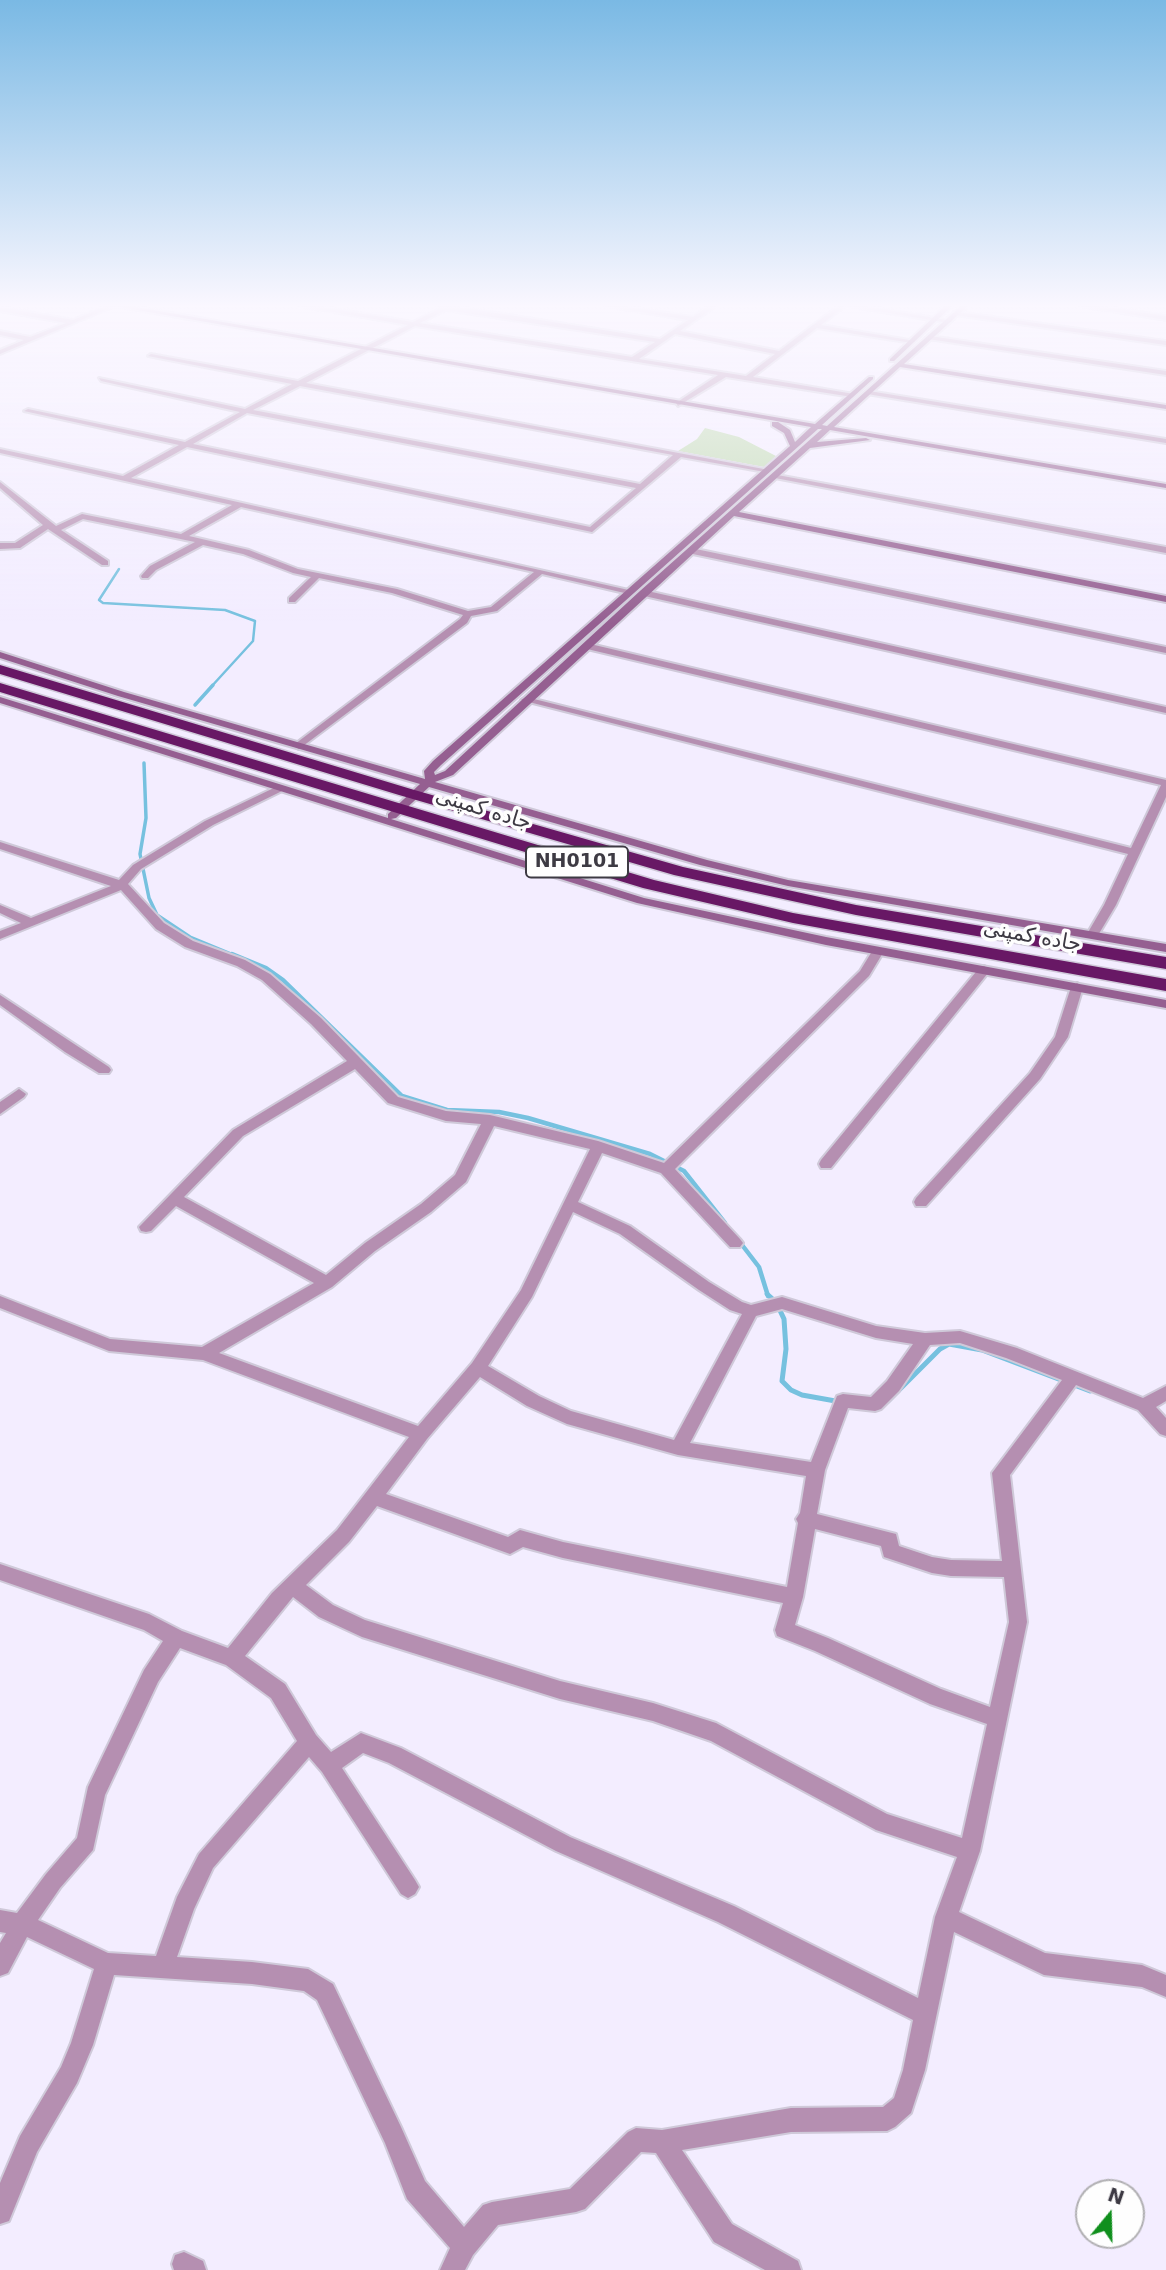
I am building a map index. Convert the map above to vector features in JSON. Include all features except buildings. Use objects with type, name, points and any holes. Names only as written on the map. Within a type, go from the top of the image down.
[{"type":"highway","name":"جاده کمپنی","points":[[0,668],[424,786],[680,871],[764,892],[1166,963]]},
{"type":"highway","name":"جاده کمپنی","points":[[0,687],[649,884],[736,906],[1166,985]]},
{"type":"street","points":[[32,412],[592,530],[679,454]]},
{"type":"street","points":[[125,478],[244,412]]},
{"type":"street","points":[[251,412],[640,486]]},
{"type":"street","points":[[450,412],[765,470]]},
{"type":"street","points":[[723,412],[1166,491]]},
{"type":"street","points":[[820,414],[828,412]]},
{"type":"street","points":[[424,786],[429,771],[629,590],[833,412]]},
{"type":"street","points":[[385,822],[424,786],[449,773],[643,593],[848,412]]},
{"type":"street","points":[[986,412],[1166,441]]},
{"type":"street","points":[[846,414],[869,438]]},
{"type":"street","points":[[774,421],[807,416]]},
{"type":"street","points":[[774,421],[793,439],[793,446]]},
{"type":"street","points":[[809,446],[869,438],[1166,486]]},
{"type":"street","points":[[0,451],[629,590]]},
{"type":"street","points":[[775,476],[1166,550]]},
{"type":"street","points":[[0,484],[51,528],[105,563]]},
{"type":"street","points":[[0,498],[17,499]]},
{"type":"street","points":[[182,537],[240,504]]},
{"type":"street","points":[[732,513],[1166,599]]},
{"type":"street","points":[[0,546],[17,546],[82,516],[202,542],[317,575],[394,591],[468,614],[498,607],[541,571]]},
{"type":"street","points":[[145,576],[153,568],[202,542]]},
{"type":"street","points":[[691,551],[1166,650]]},
{"type":"street","points":[[664,559],[679,562]]},
{"type":"street","points":[[292,600],[317,575]]},
{"type":"street","points":[[643,593],[1166,710]]},
{"type":"street","points":[[299,746],[464,621],[468,614]]},
{"type":"street","points":[[587,628],[602,631]]},
{"type":"street","points":[[586,646],[1165,787],[1093,934]]},
{"type":"street","points":[[0,655],[424,786],[704,863],[788,883],[1166,948]]},
{"type":"street","points":[[0,700],[641,901],[878,951],[1166,1004]]},
{"type":"street","points":[[526,700],[1134,852]]},
{"type":"street","points":[[0,935],[109,892],[122,884],[142,864],[209,823],[278,789]]},
{"type":"street","points":[[0,845],[105,881],[122,884],[160,926],[189,944],[240,963],[266,977],[316,1021],[354,1063],[393,1100],[446,1116],[490,1120],[598,1146],[666,1169],[734,1243]]},
{"type":"street","points":[[0,909],[32,923]]},
{"type":"street","points":[[666,1169],[865,973],[878,951]]},
{"type":"street","points":[[826,1164],[984,970]]},
{"type":"street","points":[[921,1202],[982,1131],[1035,1076],[1062,1037],[1077,987]]},
{"type":"street","points":[[0,999],[104,1070]]},
{"type":"street","points":[[146,1227],[237,1133],[354,1063]]},
{"type":"street","points":[[0,1109],[19,1094]]},
{"type":"street","points":[[204,1354],[327,1283],[461,1178],[490,1120]]},
{"type":"street","points":[[232,1658],[279,1599],[344,1536],[421,1434],[478,1368],[527,1293],[598,1146]]},
{"type":"street","points":[[174,1198],[327,1283]]},
{"type":"street","points":[[569,1204],[625,1230],[736,1306],[751,1311],[782,1303],[876,1332],[925,1339],[961,1337],[1144,1405],[1166,1429]]},
{"type":"street","points":[[0,1302],[109,1345],[204,1354],[421,1434]]},
{"type":"street","points":[[678,1447],[751,1311]]},
{"type":"street","points":[[925,1339],[893,1386],[875,1404],[840,1410],[816,1470],[793,1597],[784,1630],[843,1653],[937,1697],[999,1719]]},
{"type":"street","points":[[478,1368],[533,1401],[567,1417],[678,1447],[816,1470]]},
{"type":"street","points":[[452,2270],[464,2246],[492,2214],[576,2200],[636,2140],[662,2142],[791,2120],[887,2119],[903,2105],[914,2070],[946,1917],[970,1851],[1018,1622],[1001,1473],[1073,1377]]},
{"type":"street","points":[[1144,1405],[1166,1393]]},
{"type":"street","points":[[374,1497],[510,1546],[520,1538],[563,1550],[793,1597]]},
{"type":"street","points":[[805,1519],[890,1540],[890,1551],[932,1565],[1013,1569]]},
{"type":"street","points":[[0,1572],[149,1623],[176,1638],[232,1658],[278,1691],[309,1742],[329,1765],[408,1887]]},
{"type":"street","points":[[294,1587],[326,1611],[362,1628],[560,1690],[653,1712],[716,1733],[883,1823],[970,1851]]},
{"type":"street","points":[[0,1965],[11,1923],[86,1843],[95,1794],[150,1676],[176,1638]]},
{"type":"street","points":[[162,1969],[185,1905],[206,1861],[309,1742]]},
{"type":"street","points":[[329,1765],[361,1743],[394,1755],[562,1844],[726,1914],[926,2014]]},
{"type":"street","points":[[946,1917],[1044,1964],[1142,1976],[1166,1986]]},
{"type":"street","points":[[11,1923],[107,1964],[252,1973],[308,1980],[325,1992],[416,2190],[464,2246]]},
{"type":"street","points":[[0,2212],[27,2144],[69,2075],[82,2045],[107,1964]]},
{"type":"street","points":[[662,2142],[723,2233],[789,2270]]},
{"type":"green space","points":[[705,428],[739,437],[776,456],[764,467],[678,451],[697,439]]},
{"type":"waterway","points":[[119,569],[99,600],[103,603],[225,610],[255,621],[253,641],[211,687]]},
{"type":"waterway","points":[[195,705],[213,685]]},
{"type":"waterway","points":[[144,763],[146,818],[140,854],[149,898],[157,915],[190,937],[236,956]]},
{"type":"waterway","points":[[232,954],[266,968],[283,980],[402,1096],[447,1110],[499,1112],[528,1118],[650,1154],[684,1171],[725,1223]]},
{"type":"waterway","points":[[739,1241],[759,1267],[768,1294]]},
{"type":"waterway","points":[[768,1294],[776,1302],[784,1319],[786,1349],[782,1381],[791,1390],[802,1395],[841,1402]]},
{"type":"waterway","points":[[888,1401],[940,1349],[949,1344],[982,1350],[1090,1391]]}]
